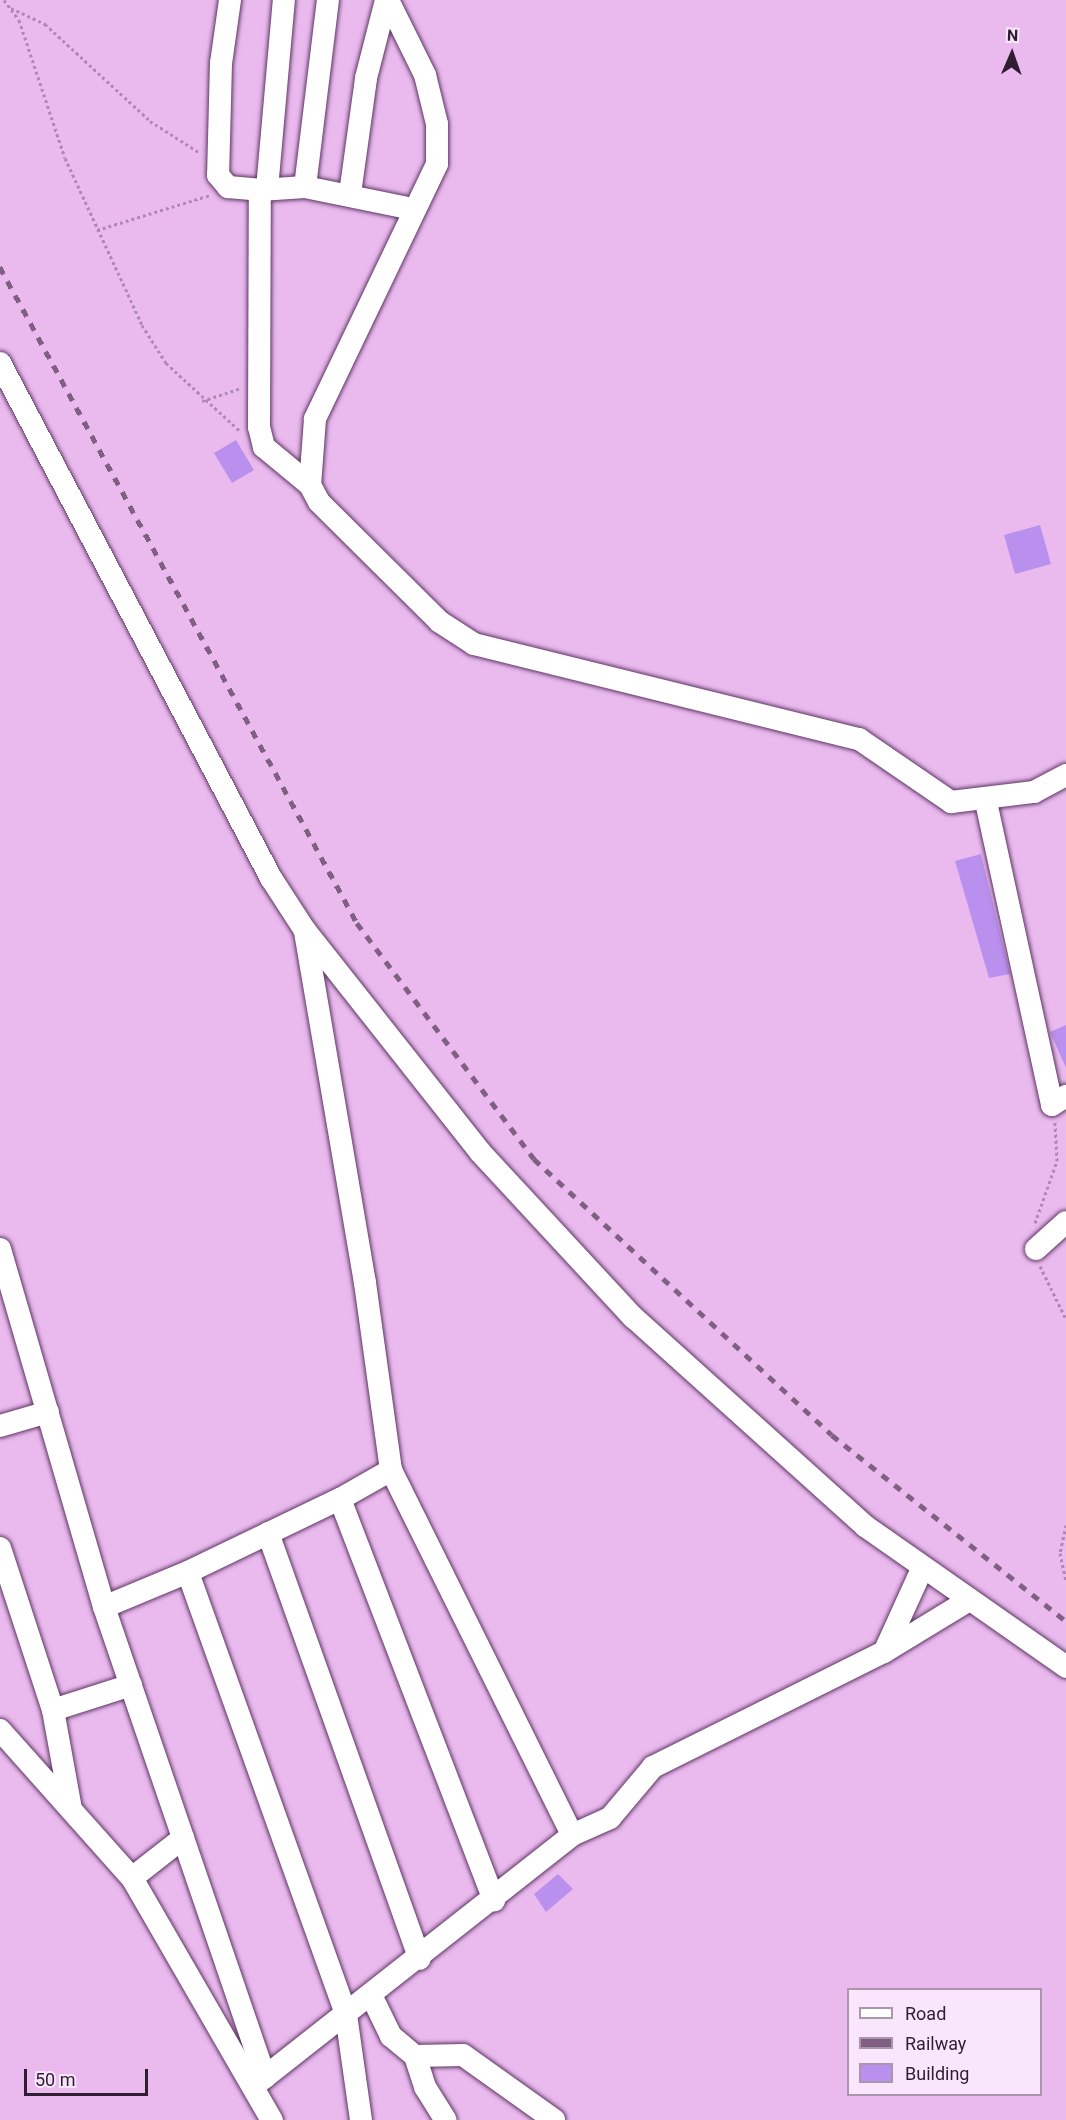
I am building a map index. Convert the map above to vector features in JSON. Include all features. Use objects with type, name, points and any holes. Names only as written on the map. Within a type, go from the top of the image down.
[{"type":"street","points":[[230,0],[221,63],[218,175],[228,187],[264,189],[305,187],[350,194],[413,209]]},
{"type":"street","points":[[284,0],[264,189],[260,377],[264,447],[310,485],[319,502],[440,622],[474,644],[859,739],[925,789],[951,802],[986,802],[1034,792],[1066,775]]},
{"type":"street","points":[[305,187],[328,0]]},
{"type":"street","points":[[350,194],[366,78],[387,0]]},
{"type":"street","points":[[310,485],[315,419],[413,209],[437,164],[437,124],[425,75],[387,0]]},
{"type":"street","points":[[0,363],[271,878],[304,929],[481,1153],[564,1246],[772,1444],[922,1569],[966,1602],[1066,1667]]},
{"type":"street","points":[[986,802],[1057,1077],[1052,1105],[1066,1096]]},
{"type":"street","points":[[304,929],[365,1283],[391,1470],[572,1835]]},
{"type":"street","points":[[1036,1249],[1066,1222]]},
{"type":"street","points":[[0,1250],[104,1607],[183,1838],[272,2120]]},
{"type":"street","points":[[0,1426],[48,1412]]},
{"type":"street","points":[[104,1607],[188,1572],[340,1499],[391,1470]]},
{"type":"street","points":[[340,1499],[494,1900]]},
{"type":"street","points":[[268,1533],[420,1959]]},
{"type":"street","points":[[0,1548],[53,1710],[72,1809]]},
{"type":"street","points":[[884,1652],[922,1569]]},
{"type":"street","points":[[188,1572],[346,2014],[361,2120]]},
{"type":"street","points":[[260,2080],[420,1959],[572,1835],[610,1818],[653,1767],[884,1652],[966,1602]]},
{"type":"street","points":[[53,1710],[131,1684]]},
{"type":"street","points":[[0,1730],[132,1878],[204,2010],[260,2080]]},
{"type":"street","points":[[132,1878],[183,1838]]},
{"type":"street","points":[[371,1995],[391,2036],[414,2056],[425,2087],[446,2120]]},
{"type":"street","points":[[414,2056],[463,2055],[554,2120]]},
{"type":"path","points":[[4,0],[10,7],[97,230],[142,325],[165,363],[202,401],[264,447]]},
{"type":"path","points":[[10,7],[45,24],[150,121],[219,166]]},
{"type":"path","points":[[97,230],[228,187]]},
{"type":"path","points":[[202,401],[260,377]]},
{"type":"path","points":[[1066,1525],[1060,1553],[1066,1581]]},
{"type":"building","points":[[236,440],[254,470],[232,483],[214,453]]},
{"type":"building","points":[[1040,525],[1051,564],[1015,574],[1004,535]]},
{"type":"building","points":[[981,854],[1010,974],[989,978],[955,861]]},
{"type":"building","points":[[1066,1025],[1066,1068],[1050,1032]]},
{"type":"building","points":[[558,1874],[573,1889],[546,1912],[534,1894]]},
{"type":"railway","points":[[0,267],[357,923],[534,1159],[832,1435],[1066,1621]]}]
